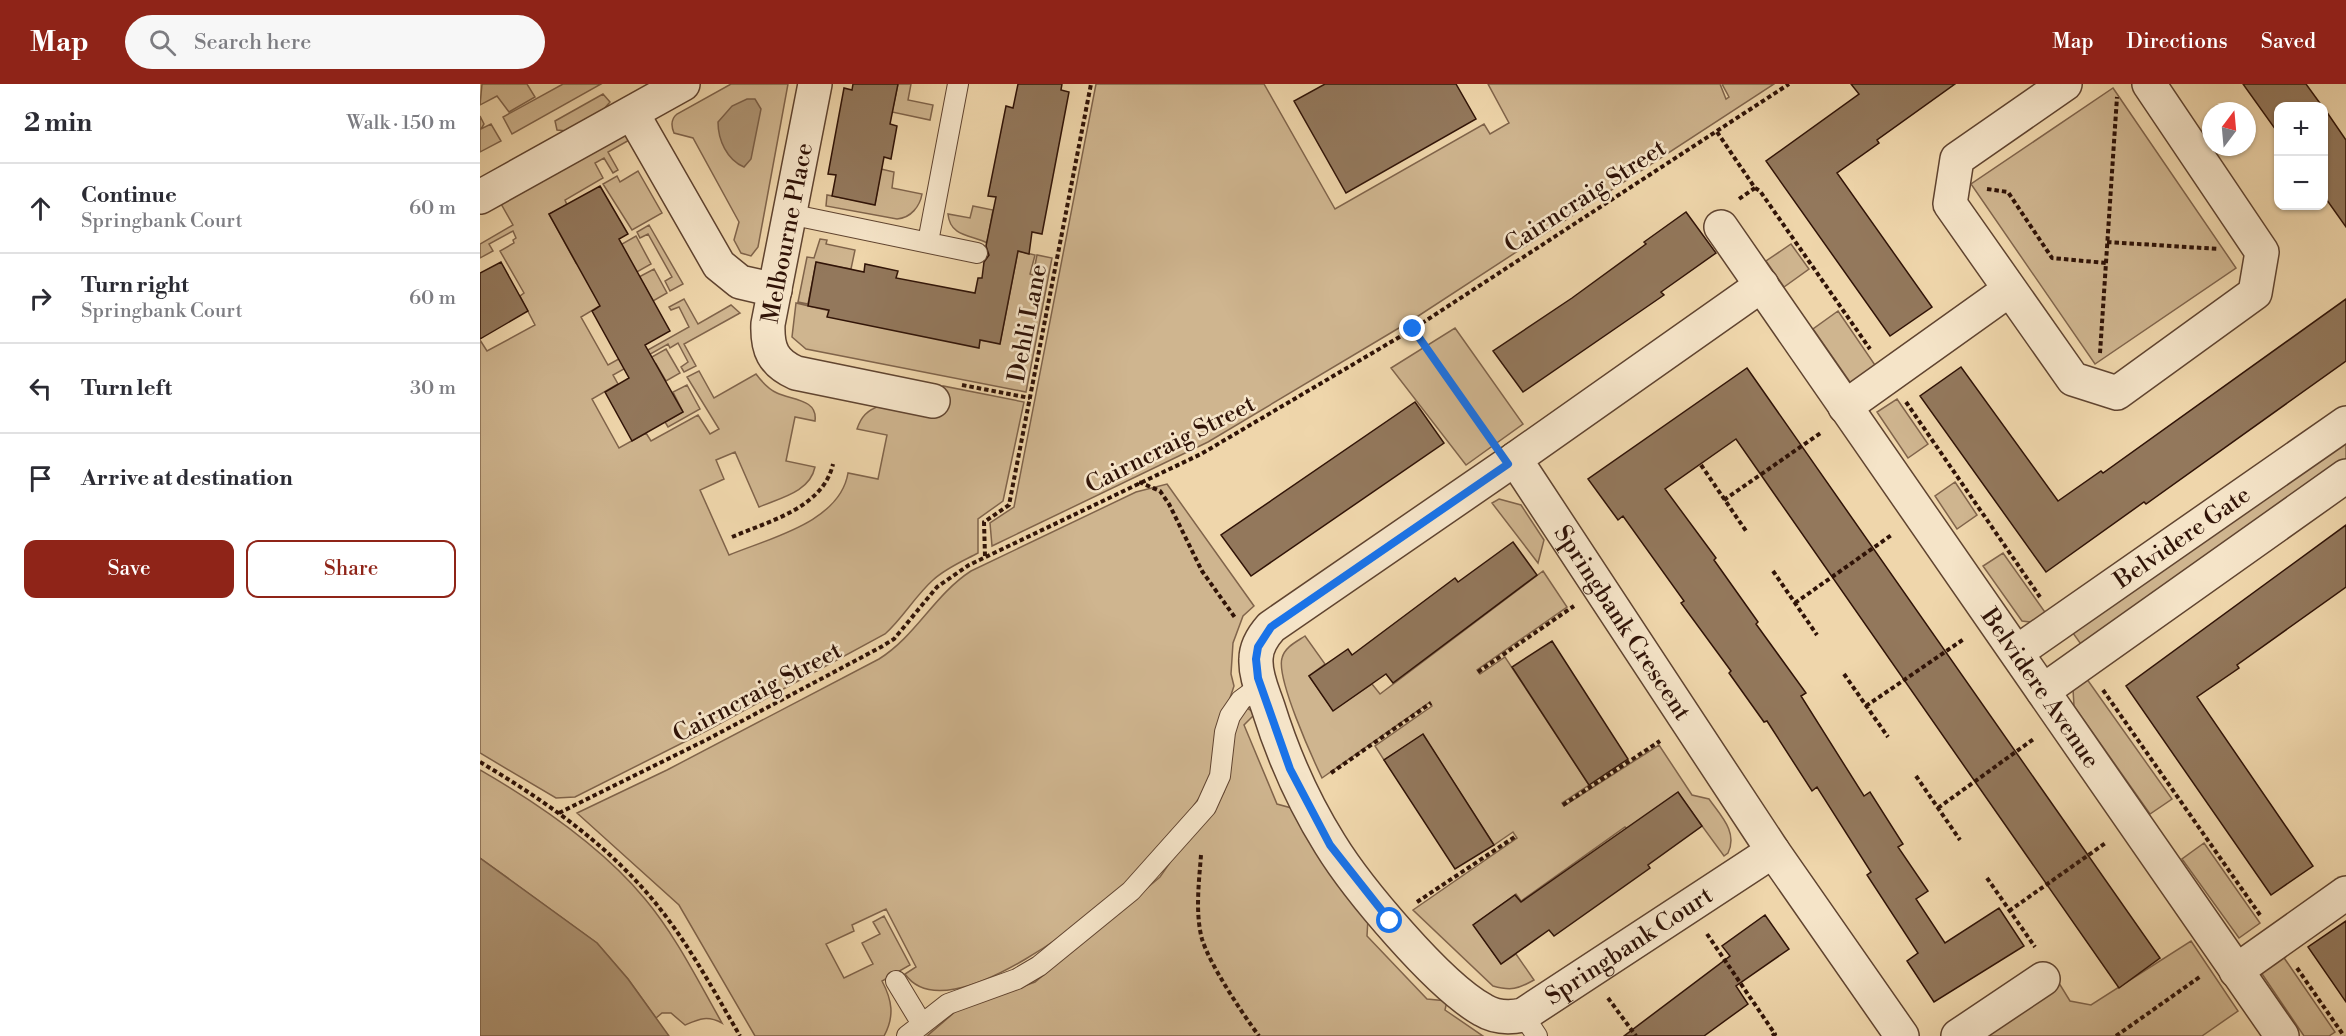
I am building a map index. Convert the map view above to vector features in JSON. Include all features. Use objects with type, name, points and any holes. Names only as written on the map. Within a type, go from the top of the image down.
[{"type":"street","points":[[480,197],[683,84]]},
{"type":"street","name":"Melbourne Place","points":[[815,84],[775,290],[768,336],[769,347],[778,364],[796,373],[933,401]]},
{"type":"street","points":[[2065,84],[1957,159],[1950,204],[2073,379],[2117,393],[2255,292],[2262,252],[2149,84]]},
{"type":"street","points":[[632,113],[719,265],[740,282],[775,290]]},
{"type":"street","name":"Belvidere Avenue","points":[[1721,227],[2282,1036]]},
{"type":"street","points":[[1259,643],[1271,627],[1762,285]]},
{"type":"street","points":[[1848,410],[2009,290]]},
{"type":"street","name":"Belvidere Gate","points":[[2017,652],[2346,423]]},
{"type":"street","name":"Springbank Crescent","points":[[1511,462],[1600,587],[1773,851],[1902,1036]]},
{"type":"street","name":"Belvidere Gate","points":[[2043,691],[2346,476]]},
{"type":"street","name":"Springbank Court","points":[[1259,643],[1256,659],[1260,686],[1286,759],[1330,845],[1390,921],[1440,974],[1483,1010],[1530,1025],[1589,971],[1773,851]]},
{"type":"street","points":[[2233,964],[2346,893]]},
{"type":"street","points":[[1958,1036],[2039,964]]},
{"type":"lane","points":[[928,242],[958,84]]},
{"type":"lane","points":[[789,214],[976,253]]},
{"type":"lane","points":[[896,981],[914,1030],[961,998],[1017,979],[1039,966],[1131,891],[1206,807],[1220,776],[1225,732],[1230,716],[1241,700],[1260,686]]},
{"type":"path","name":"Dehli Lane","points":[[986,556],[984,522],[1009,505],[1091,84]]},
{"type":"path","name":"Cairncraig Street","points":[[560,813],[708,739],[881,647],[903,629],[937,587],[986,556],[1201,454],[1413,329],[1789,84]]},
{"type":"path","points":[[2098,387],[2117,95]]},
{"type":"path","points":[[1717,132],[1755,188],[1713,217],[1721,227]]},
{"type":"path","points":[[1954,185],[2008,192],[2052,258],[2106,263]]},
{"type":"path","points":[[2107,242],[2262,252]]},
{"type":"path","points":[[1413,329],[1511,462]]},
{"type":"path","points":[[933,401],[938,380],[1030,398]]},
{"type":"path","points":[[1724,500],[1848,410]]},
{"type":"path","points":[[732,537],[799,507],[819,493],[830,479],[833,464]]},
{"type":"path","points":[[1701,465],[1746,531]]},
{"type":"path","points":[[1138,482],[1160,491],[1169,504],[1202,571],[1227,607],[1259,643]]},
{"type":"path","points":[[1796,603],[1920,514]]},
{"type":"path","points":[[1773,571],[1817,635]]},
{"type":"path","points":[[1478,672],[1600,587]]},
{"type":"path","points":[[1866,706],[1993,619]]},
{"type":"path","points":[[1844,674],[1888,737]]},
{"type":"path","points":[[1302,793],[1431,703]]},
{"type":"path","points":[[1938,808],[2062,719]]},
{"type":"path","points":[[1563,805],[1688,722]]},
{"type":"path","points":[[480,762],[560,813],[609,855],[664,915],[740,1036]]},
{"type":"path","points":[[1916,776],[1960,840]]},
{"type":"path","points":[[2009,911],[2135,823]]},
{"type":"path","points":[[1390,921],[1516,836]]},
{"type":"path","points":[[1201,849],[1198,898],[1203,940],[1240,1010],[1259,1036]]},
{"type":"path","points":[[1987,878],[2039,964]]},
{"type":"path","points":[[1688,906],[1775,1034],[1772,1036]]},
{"type":"path","points":[[2116,1036],[2233,964]]},
{"type":"path","points":[[1589,971],[1636,1036]]},
{"type":"shaded area","points":[[482,84],[527,84],[535,97],[509,112],[497,96],[480,105]]},
{"type":"shaded area","points":[[563,84],[601,84],[512,134],[503,117]]},
{"type":"shaded area","points":[[731,84],[788,84],[758,247],[751,256],[741,253],[734,240],[739,222],[693,138],[674,133],[672,125],[677,114]]},
{"type":"shaded area","points":[[898,84],[911,84],[908,100],[933,105],[930,120],[892,112]]},
{"type":"shaded area","points":[[1096,84],[1264,84],[1335,209],[1484,124],[1490,134],[1509,123],[1488,84],[1720,84],[1726,99],[1729,97],[1722,84],[1774,84],[1409,322],[1208,442],[992,546],[990,523],[1014,507]]},
{"type":"shaded area","points":[[2113,88],[2236,268],[2095,364],[1971,184]]},
{"type":"shaded area","points":[[603,94],[610,102],[604,109],[605,112],[567,131],[557,130],[555,121]]},
{"type":"shaded area","points":[[747,99],[755,99],[761,109],[751,159],[744,167],[733,160],[725,149],[718,122],[732,106]]},
{"type":"shaded area","points":[[480,116],[484,124],[481,129],[491,124],[501,141],[480,152]]},
{"type":"shaded area","points":[[626,134],[631,139],[608,152],[618,170],[613,173],[604,158],[595,163],[603,178],[565,200],[567,205],[549,214],[576,263],[593,254],[596,259],[636,236],[651,264],[603,291],[608,301],[581,317],[608,365],[635,350],[639,355],[689,327],[679,307],[671,310],[669,307],[684,299],[698,324],[731,305],[740,313],[684,344],[696,366],[684,372],[681,367],[688,362],[678,343],[670,348],[668,344],[613,375],[618,384],[592,399],[619,448],[646,433],[651,441],[698,415],[710,434],[719,429],[687,377],[699,371],[714,398],[756,374],[777,393],[808,404],[815,414],[815,421],[795,417],[786,461],[815,467],[812,476],[801,488],[785,497],[759,507],[735,452],[716,460],[724,479],[700,490],[729,555],[783,535],[818,516],[832,504],[842,490],[848,473],[878,479],[887,435],[857,429],[871,410],[880,406],[936,415],[943,386],[1024,402],[1003,501],[978,519],[978,553],[949,568],[933,580],[885,634],[708,730],[575,797],[556,798],[480,753],[480,340],[487,351],[535,325],[520,296],[524,293],[500,251],[514,243],[513,240],[516,238],[513,231],[489,244],[493,251],[480,258],[480,244],[513,225],[500,202]]},
{"type":"shaded area","points":[[881,169],[894,172],[892,188],[922,194],[917,207],[911,214],[897,219],[826,206],[827,195],[875,204]]},
{"type":"shaded area","points":[[638,171],[662,213],[632,230],[603,184],[617,176],[620,182]]},
{"type":"shaded area","points":[[973,206],[993,210],[987,243],[958,232],[950,222],[948,214],[970,218]]},
{"type":"shaded area","points":[[649,225],[683,284],[670,291],[665,281],[672,277],[648,234],[640,238],[637,232]]},
{"type":"shaded area","points":[[820,239],[827,240],[826,244],[855,250],[851,269],[816,263],[808,304],[798,302],[807,257],[814,258]]},
{"type":"shaded area","points":[[1791,244],[1809,269],[1784,287],[1766,261]]},
{"type":"shaded area","points":[[1018,251],[1035,255],[1030,274],[1033,275],[1037,255],[1052,258],[1026,392],[806,349],[792,337],[796,303],[979,346],[980,340],[1000,343]]},
{"type":"shaded area","points":[[654,269],[667,293],[653,301],[643,283],[622,286]]},
{"type":"shaded area","points":[[1838,311],[1877,368],[1852,385],[1813,329]]},
{"type":"shaded area","points":[[1455,328],[1523,424],[1466,465],[1391,368]]},
{"type":"shaded area","points":[[666,349],[680,373],[666,381],[656,364],[638,374],[634,367]]},
{"type":"shaded area","points":[[687,385],[700,409],[668,427],[665,422],[683,412],[673,392]]},
{"type":"shaded area","points":[[1897,399],[1928,444],[1908,458],[1877,412]]},
{"type":"shaded area","points":[[2346,435],[2346,464],[2083,647],[2070,629]]},
{"type":"shaded area","points":[[1955,482],[1977,515],[1957,529],[1935,496]]},
{"type":"shaded area","points":[[1167,484],[1254,606],[1243,616],[1233,643],[1231,674],[1234,686],[1221,725],[1210,780],[1174,834],[1141,872],[1062,936],[1026,959],[989,978],[955,989],[926,989],[905,974],[916,967],[886,909],[852,925],[854,931],[826,944],[844,978],[873,964],[862,943],[880,934],[873,922],[884,916],[910,965],[882,981],[891,1008],[890,1022],[884,1036],[755,1036],[679,905],[577,813],[667,770],[879,659],[904,639],[946,592],[971,571],[1136,492]]},
{"type":"shaded area","points":[[1499,499],[1521,505],[1544,540],[1538,563],[1492,503]]},
{"type":"shaded area","points":[[2003,553],[2047,615],[2037,623],[2022,621],[1983,566]]},
{"type":"shaded area","points":[[1543,571],[1567,607],[1477,670],[1480,674],[1505,657],[1589,785],[1562,803],[1564,806],[1659,745],[1692,795],[1709,799],[1727,824],[1731,845],[1724,856],[1678,793],[1627,829],[1625,827],[1521,901],[1516,894],[1474,925],[1501,964],[1516,954],[1534,980],[1510,989],[1493,986],[1413,910],[1517,838],[1513,832],[1494,845],[1423,735],[1384,760],[1375,746],[1432,706],[1430,702],[1322,778],[1289,699],[1284,682],[1282,658],[1288,648],[1305,636],[1325,664],[1309,676],[1333,710],[1372,684],[1380,694]]},
{"type":"shaded area","points":[[2084,675],[2172,799],[2150,814],[2074,706],[2073,689]]},
{"type":"shaded area","points":[[1243,706],[1256,713],[1244,725],[1277,804],[1295,809],[1368,918],[1367,936],[1427,999],[1447,1001],[1445,1010],[1483,1036],[927,1036],[956,1011],[1035,982],[1160,877],[1182,845],[1208,818],[1224,792],[1228,778],[1230,737]]},
{"type":"shaded area","points":[[480,770],[568,827],[628,880],[667,928],[722,1023],[712,1019],[703,1019],[685,1025],[671,1013],[662,1013],[656,1018],[628,979],[597,943],[480,858]]},
{"type":"shaded area","points":[[2204,843],[2260,923],[2239,938],[2182,859]]},
{"type":"shaded area","points":[[480,858],[597,943],[628,979],[669,1036],[480,1036]]},
{"type":"shaded area","points":[[2191,941],[2238,1011],[2202,1036],[1978,1036],[2059,983],[2070,1001],[2091,1005]]},
{"type":"shaded area","points":[[2278,949],[2335,1032],[2329,1036],[2304,1036],[2256,965]]},
{"type":"building","points":[[853,84],[898,84],[890,124],[897,126],[891,159],[884,157],[875,205],[832,196],[836,175],[828,174],[844,88],[852,90]]},
{"type":"building","points":[[1018,84],[1062,84],[1061,90],[1069,92],[1042,234],[1032,232],[1029,254],[1018,251],[1000,344],[980,340],[979,348],[827,317],[829,310],[808,306],[816,262],[864,272],[865,264],[898,271],[896,278],[975,293],[978,278],[982,278],[984,262],[989,255],[986,246],[996,197],[988,196],[1006,106],[1013,108]]},
{"type":"building","points":[[1325,84],[1456,84],[1476,119],[1346,193],[1294,101]]},
{"type":"building","points":[[1851,84],[1955,84],[1877,140],[1879,143],[1837,173],[1932,307],[1890,336],[1766,161],[1859,94]]},
{"type":"building","points":[[2243,84],[2306,84],[2319,102],[2274,102],[2274,127]]},
{"type":"building","points":[[2328,114],[2346,140],[2346,227],[2328,202]]},
{"type":"building","points":[[600,186],[628,234],[619,239],[670,331],[645,345],[683,412],[632,441],[605,392],[629,378],[592,311],[600,306],[549,214]]},
{"type":"building","points":[[1686,212],[1716,253],[1661,292],[1664,295],[1523,392],[1493,351],[1572,298]]},
{"type":"building","points":[[501,262],[528,311],[480,339],[480,273]]},
{"type":"building","points":[[2346,299],[2346,361],[2146,504],[2144,502],[2046,572],[1920,396],[1961,367],[2058,501],[2101,471],[2103,473]]},
{"type":"building","points":[[1747,368],[2160,958],[2119,988],[1736,439],[1665,489],[1716,558],[1714,560],[1758,622],[1756,624],[1806,693],[1801,696],[1864,796],[1870,792],[1903,844],[1898,847],[1928,891],[1916,899],[1945,943],[1999,908],[2024,946],[1934,1002],[1907,961],[1918,953],[1867,875],[1871,872],[1817,787],[1812,791],[1767,721],[1764,722],[1729,673],[1731,671],[1681,603],[1684,601],[1623,516],[1618,520],[1588,479]]},
{"type":"building","points":[[1415,402],[1444,443],[1251,576],[1221,535]]},
{"type":"building","points":[[2346,525],[2346,587],[2237,665],[2239,668],[2197,697],[2313,866],[2271,895],[2126,686]]},
{"type":"building","points":[[1513,542],[1537,575],[1393,683],[1386,674],[1333,711],[1309,676],[1348,649],[1352,655],[1455,578],[1458,582]]},
{"type":"building","points":[[1552,641],[1628,759],[1589,785],[1512,667]]},
{"type":"building","points":[[1423,734],[1494,845],[1455,869],[1384,760]]},
{"type":"building","points":[[1678,792],[1702,826],[1648,865],[1650,868],[1554,936],[1549,930],[1501,964],[1473,925],[1515,895],[1521,902]]},
{"type":"building","points":[[1765,915],[1789,949],[1736,986],[1748,1004],[1704,1036],[1624,1036],[1730,956],[1722,946]]},
{"type":"building","points":[[2346,921],[2346,1002],[2308,947]]},
{"type":"route","points":[[1390,921],[1330,845],[1309,807],[1290,769],[1275,731],[1258,678],[1256,659],[1263,636],[1271,627],[1508,464],[1413,329]]}]
